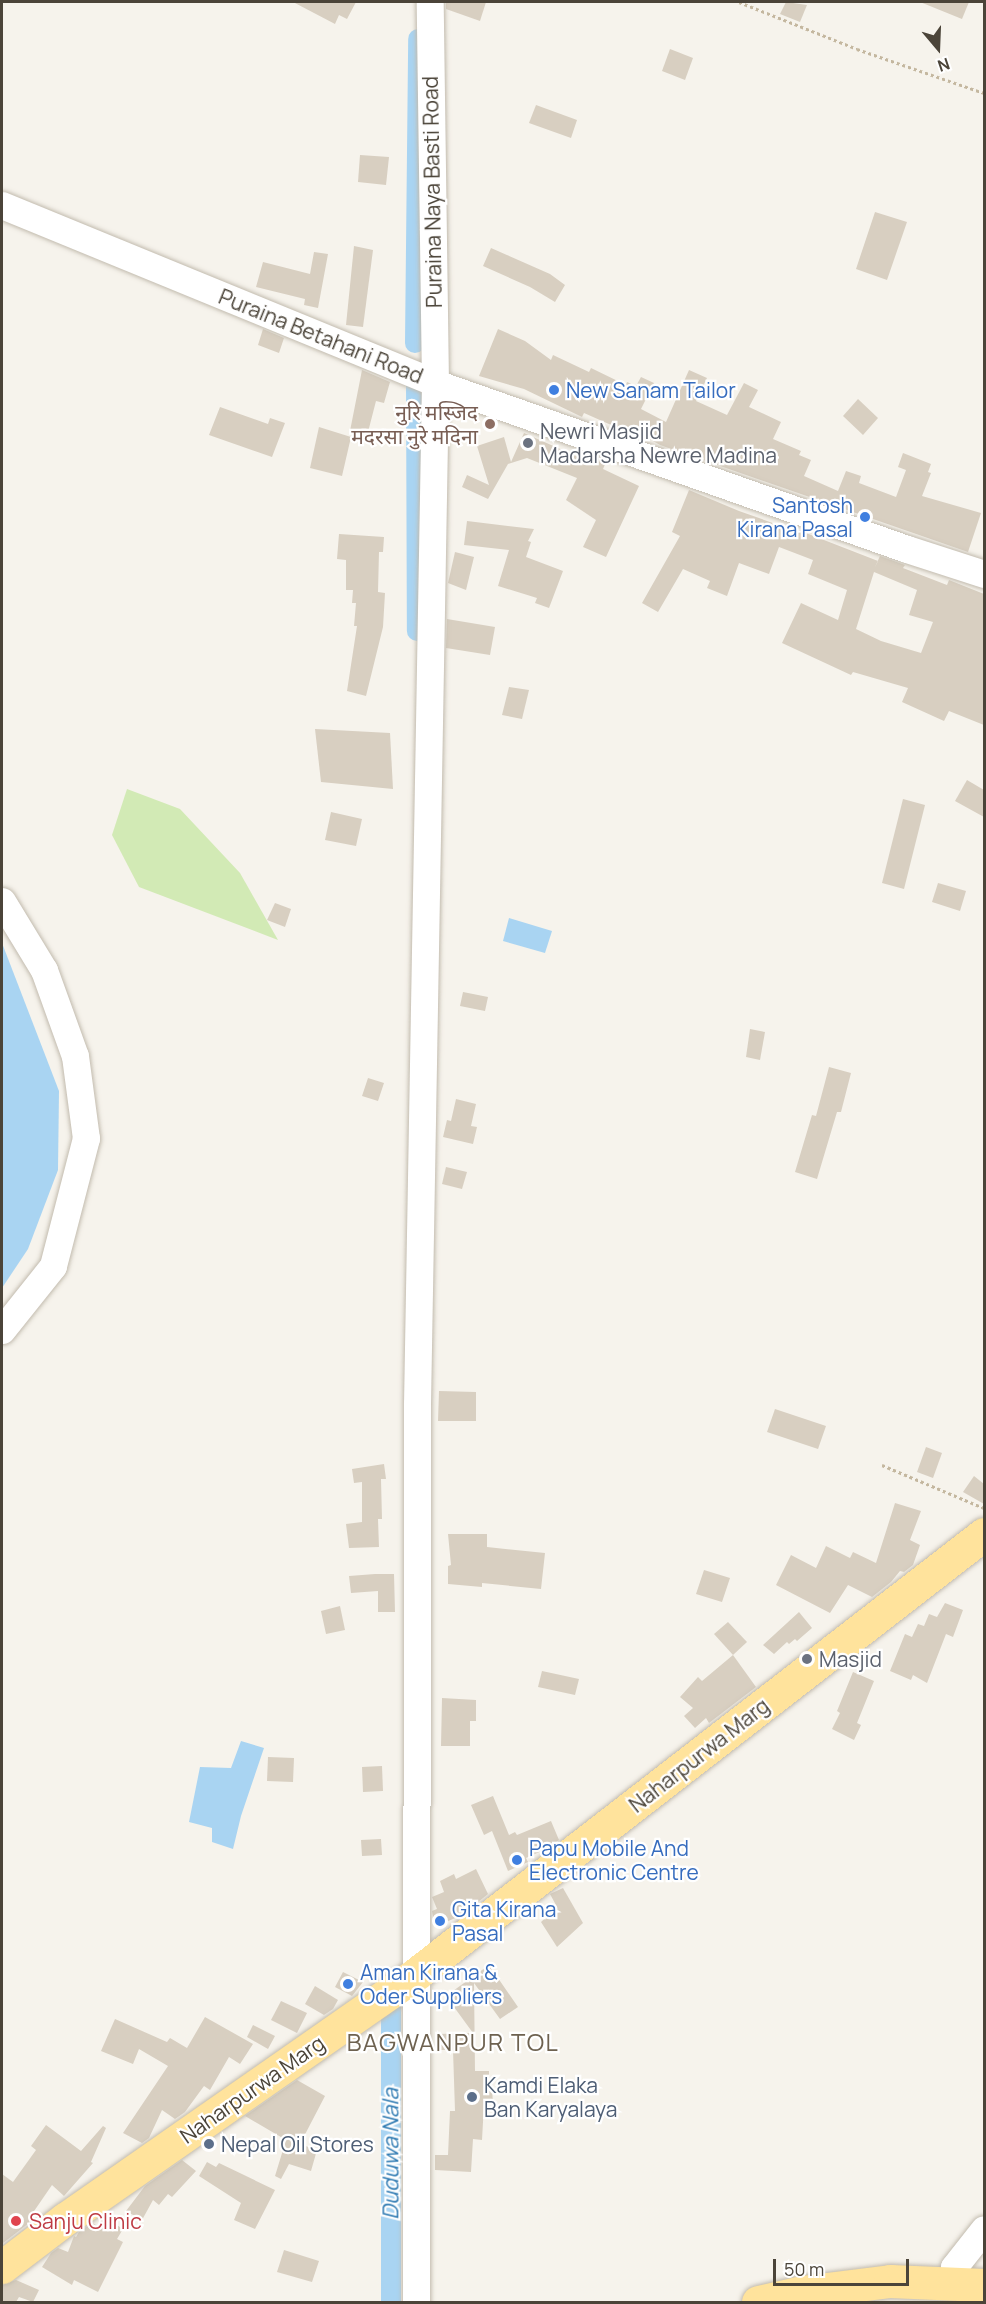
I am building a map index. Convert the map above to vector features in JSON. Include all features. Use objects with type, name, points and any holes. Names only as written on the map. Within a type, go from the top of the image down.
[{"type":"main road","name":"Naharpurwa Marg","points":[[2,2267],[65,2219],[417,1973],[984,1534]]},
{"type":"main road","points":[[758,2302],[802,2292],[890,2281],[984,2285]]},
{"type":"street","name":"Puraina Naya Basti Road","points":[[416,2302],[417,1404],[435,383],[430,2]]},
{"type":"street","name":"Puraina Betahani Road","points":[[2,205],[435,383],[984,574]]},
{"type":"street","points":[[2,902],[44,970],[75,1056],[86,1138],[53,1266],[2,1330]]},
{"type":"street","points":[[951,2284],[954,2267],[984,2229]]},
{"type":"path","points":[[739,2],[857,49],[984,93]]},
{"type":"path","points":[[882,1465],[984,1508]]},
{"type":"green space","points":[[127,789],[180,809],[240,873],[278,940],[139,887],[112,835]]},
{"type":"water","points":[[509,918],[552,931],[545,953],[503,941]]},
{"type":"water","points":[[2,943],[59,1091],[58,1170],[28,1249],[2,1288]]},
{"type":"water","points":[[241,1741],[264,1748],[241,1816],[233,1849],[212,1842],[212,1828],[189,1822],[200,1767],[231,1768]]},
{"type":"building","points":[[293,2],[356,2],[347,19],[339,15],[335,24]]},
{"type":"building","points":[[446,2],[486,2],[480,21],[446,9]]},
{"type":"building","points":[[786,2],[807,5],[800,22],[780,14]]},
{"type":"building","points":[[920,2],[969,2],[962,19]]},
{"type":"building","points":[[670,49],[693,58],[685,80],[662,71]]},
{"type":"building","points":[[536,105],[577,120],[571,138],[529,123]]},
{"type":"building","points":[[360,155],[389,157],[386,185],[358,182]]},
{"type":"building","points":[[875,212],[907,222],[887,280],[856,269]]},
{"type":"building","points":[[354,246],[373,250],[363,327],[346,325]]},
{"type":"building","points":[[491,248],[550,274],[565,285],[555,302],[530,287],[483,266]]},
{"type":"building","points":[[314,252],[328,254],[318,308],[304,305],[305,299],[256,287],[263,262],[310,274]]},
{"type":"building","points":[[263,329],[284,338],[279,353],[258,345]]},
{"type":"building","points":[[498,329],[525,341],[551,360],[553,355],[589,372],[591,368],[626,385],[627,382],[636,386],[641,377],[654,383],[641,409],[666,422],[689,370],[707,378],[696,401],[727,415],[744,383],[758,390],[749,407],[781,422],[773,439],[801,451],[799,455],[811,460],[804,476],[838,491],[846,471],[861,476],[859,483],[896,497],[906,470],[898,467],[903,453],[931,464],[928,472],[931,473],[922,496],[981,513],[968,552],[660,445],[632,429],[630,432],[618,428],[584,413],[582,417],[524,389],[479,376]]},
{"type":"building","points":[[362,370],[390,382],[384,403],[376,401],[367,436],[350,431]]},
{"type":"building","points":[[858,399],[878,418],[863,435],[843,416]]},
{"type":"building","points":[[220,407],[268,424],[270,418],[285,423],[272,457],[209,435]]},
{"type":"building","points":[[319,427],[351,437],[342,476],[310,468]]},
{"type":"building","points":[[524,433],[585,460],[588,454],[607,460],[603,469],[639,486],[606,557],[583,547],[596,520],[566,500],[577,478],[527,458],[508,464],[488,499],[462,487],[467,475],[489,485],[477,446],[504,437],[511,462]]},
{"type":"building","points":[[689,490],[739,511],[787,528],[788,526],[878,561],[880,556],[905,565],[903,568],[947,585],[949,580],[984,594],[984,725],[949,711],[944,721],[902,702],[908,688],[853,672],[851,675],[782,643],[801,603],[838,620],[847,590],[808,574],[813,560],[779,547],[769,574],[739,563],[727,596],[707,588],[710,581],[683,569],[658,612],[642,603],[680,536],[672,532]],"holes":[[[874,572],[917,590],[909,615],[933,622],[921,653],[881,641],[856,629]]]},
{"type":"building","points":[[467,521],[534,529],[528,541],[531,542],[526,557],[563,571],[549,608],[535,603],[537,598],[498,586],[509,550],[464,545]]},
{"type":"building","points":[[339,534],[384,537],[383,552],[379,552],[378,592],[385,593],[383,627],[366,696],[347,691],[357,626],[354,626],[356,603],[352,603],[353,590],[346,590],[346,560],[337,559]]},
{"type":"building","points":[[455,552],[474,557],[466,590],[448,583]]},
{"type":"building","points":[[447,619],[495,627],[490,655],[446,648]]},
{"type":"building","points":[[509,687],[529,690],[522,719],[502,715]]},
{"type":"building","points":[[315,729],[390,733],[393,789],[321,782]]},
{"type":"building","points":[[967,780],[984,790],[984,817],[955,801]]},
{"type":"building","points":[[903,799],[925,805],[904,889],[882,883]]},
{"type":"building","points":[[331,812],[362,819],[356,846],[325,840]]},
{"type":"building","points":[[938,883],[966,891],[960,911],[932,902]]},
{"type":"building","points":[[275,903],[291,909],[285,927],[267,920]]},
{"type":"building","points":[[463,992],[488,997],[485,1011],[460,1006]]},
{"type":"building","points":[[750,1029],[765,1032],[760,1060],[746,1057]]},
{"type":"building","points":[[829,1067],[851,1073],[841,1112],[837,1112],[817,1179],[795,1172],[812,1115],[816,1116]]},
{"type":"building","points":[[368,1078],[384,1083],[378,1101],[362,1096]]},
{"type":"building","points":[[456,1099],[476,1104],[471,1126],[477,1127],[473,1144],[443,1137],[447,1120],[451,1121]]},
{"type":"building","points":[[446,1167],[467,1172],[462,1189],[442,1184]]},
{"type":"building","points":[[439,1391],[476,1392],[476,1421],[438,1421]]},
{"type":"building","points":[[775,1409],[826,1426],[818,1449],[767,1432]]},
{"type":"building","points":[[926,1447],[942,1453],[933,1478],[917,1472]]},
{"type":"building","points":[[384,1464],[386,1479],[381,1479],[382,1519],[378,1519],[379,1547],[349,1548],[346,1524],[362,1522],[362,1482],[354,1483],[352,1469]]},
{"type":"building","points":[[974,1476],[984,1484],[984,1504],[963,1492]]},
{"type":"building","points":[[895,1503],[921,1511],[910,1540],[920,1545],[913,1565],[904,1572],[900,1571],[891,1582],[872,1597],[848,1585],[830,1613],[776,1585],[791,1555],[816,1568],[826,1546],[850,1558],[853,1552],[876,1563]]},
{"type":"building","points":[[448,1534],[487,1534],[487,1547],[545,1553],[541,1589],[482,1583],[482,1587],[448,1584],[448,1566],[451,1565]]},
{"type":"building","points":[[704,1570],[730,1578],[722,1602],[696,1594]]},
{"type":"building","points":[[394,1574],[395,1612],[378,1612],[378,1591],[351,1593],[349,1576]]},
{"type":"building","points":[[945,1603],[963,1610],[953,1637],[946,1634],[927,1683],[913,1675],[911,1680],[890,1671],[905,1634],[912,1637],[918,1624],[924,1626],[929,1614],[937,1617]]},
{"type":"building","points":[[340,1606],[345,1630],[326,1634],[321,1611]]},
{"type":"building","points":[[799,1612],[812,1628],[797,1641],[795,1639],[789,1644],[787,1642],[774,1654],[763,1645]]},
{"type":"building","points":[[728,1622],[747,1642],[733,1655],[714,1634]]},
{"type":"building","points":[[733,1655],[756,1687],[709,1723],[706,1718],[695,1728],[684,1716],[693,1708],[680,1697],[698,1677],[702,1681]]},
{"type":"building","points":[[542,1671],[579,1679],[575,1695],[538,1687]]},
{"type":"building","points":[[853,1672],[874,1681],[857,1723],[861,1725],[854,1740],[832,1729],[840,1713],[837,1711]]},
{"type":"building","points":[[442,1698],[476,1700],[476,1721],[470,1721],[470,1746],[441,1746]]},
{"type":"building","points":[[268,1757],[294,1758],[293,1782],[267,1781]]},
{"type":"building","points":[[382,1766],[383,1791],[363,1792],[362,1767]]},
{"type":"building","points":[[493,1796],[509,1835],[515,1832],[517,1835],[551,1821],[559,1840],[526,1858],[528,1862],[508,1871],[492,1831],[484,1835],[471,1805]]},
{"type":"building","points":[[381,1839],[382,1855],[362,1856],[361,1840]]},
{"type":"building","points":[[476,1869],[488,1894],[462,1915],[435,1927],[432,1911],[437,1909],[432,1897],[444,1892],[440,1881],[454,1874],[456,1879]]},
{"type":"building","points":[[563,1888],[583,1923],[557,1947],[541,1922],[557,1907],[550,1894]]},
{"type":"building","points":[[489,1965],[518,2007],[500,2019],[474,1983],[475,2071],[489,2071],[489,2089],[492,2089],[493,2104],[484,2104],[482,2140],[473,2139],[471,2172],[435,2170],[435,2155],[448,2155],[450,2111],[455,2111],[453,2050],[438,2050],[438,2034],[473,2033],[446,1996]]},
{"type":"building","points":[[343,1972],[363,1982],[352,1996],[335,1987]]},
{"type":"building","points":[[315,1986],[338,2000],[333,2009],[324,2015],[305,2004]]},
{"type":"building","points":[[281,2001],[307,2013],[297,2033],[271,2020]]},
{"type":"building","points":[[205,2017],[253,2044],[240,2064],[229,2057],[210,2090],[204,2086],[185,2112],[175,2119],[162,2110],[149,2138],[142,2143],[123,2133],[168,2066],[139,2049],[133,2064],[101,2051],[115,2019],[167,2042],[170,2038],[187,2048]]},
{"type":"building","points":[[253,2025],[275,2036],[268,2049],[247,2037]]},
{"type":"building","points":[[297,2080],[325,2096],[300,2144],[317,2150],[311,2171],[289,2164],[281,2179],[275,2176],[286,2140],[245,2116]]},
{"type":"building","points":[[46,2125],[81,2151],[103,2126],[106,2128],[91,2162],[93,2163],[64,2196],[52,2185],[30,2217],[29,2223],[3,2243],[2,2174],[13,2182],[36,2150],[31,2146]]},
{"type":"building","points":[[182,2160],[196,2171],[172,2197],[168,2194],[159,2205],[153,2200],[142,2220],[126,2211],[145,2186]]},
{"type":"building","points":[[207,2162],[216,2167],[219,2163],[275,2190],[255,2229],[234,2220],[241,2203],[199,2176]]},
{"type":"building","points":[[103,2216],[123,2229],[117,2239],[123,2242],[98,2292],[74,2280],[72,2285],[42,2267],[51,2253],[58,2248],[68,2252],[74,2236],[76,2237],[92,2223],[98,2226]]},
{"type":"building","points":[[284,2250],[319,2261],[312,2282],[277,2272]]},
{"type":"building","points":[[16,2280],[39,2290],[33,2302],[19,2297],[16,2302],[2,2302],[2,2285]]},
{"type":"waterway","points":[[415,343],[418,39]]},
{"type":"waterway","points":[[416,379],[417,631]]},
{"type":"waterway","name":"Duduwa Nala","points":[[391,2006],[391,2302]]},
{"type":"place","name":"New Sanam Tailor","points":[[554,390]]},
{"type":"place","name":"नुरि मस्जिद मदरसा नुरे मदिना","points":[[490,424]]},
{"type":"place","name":"Newri Masjid Madarsha Newre Madina","points":[[528,443]]},
{"type":"place","name":"Santosh Kirana Pasal","points":[[865,517]]},
{"type":"place","name":"Masjid","points":[[807,1659]]},
{"type":"place","name":"Papu Mobile And Electronic Centre","points":[[517,1860]]},
{"type":"place","name":"Gita Kirana Pasal","points":[[440,1921]]},
{"type":"place","name":"Aman Kirana & Oder Suppliers","points":[[348,1984]]},
{"type":"place","name":"Kamdi Elaka Ban Karyalaya","points":[[472,2097]]},
{"type":"place","name":"Nepal Oil Stores","points":[[209,2144]]},
{"type":"place","name":"Sanju Clinic","points":[[16,2221]]},
{"type":"district","name":"BAGWANPUR TOL","points":[[453,2042]]}]
